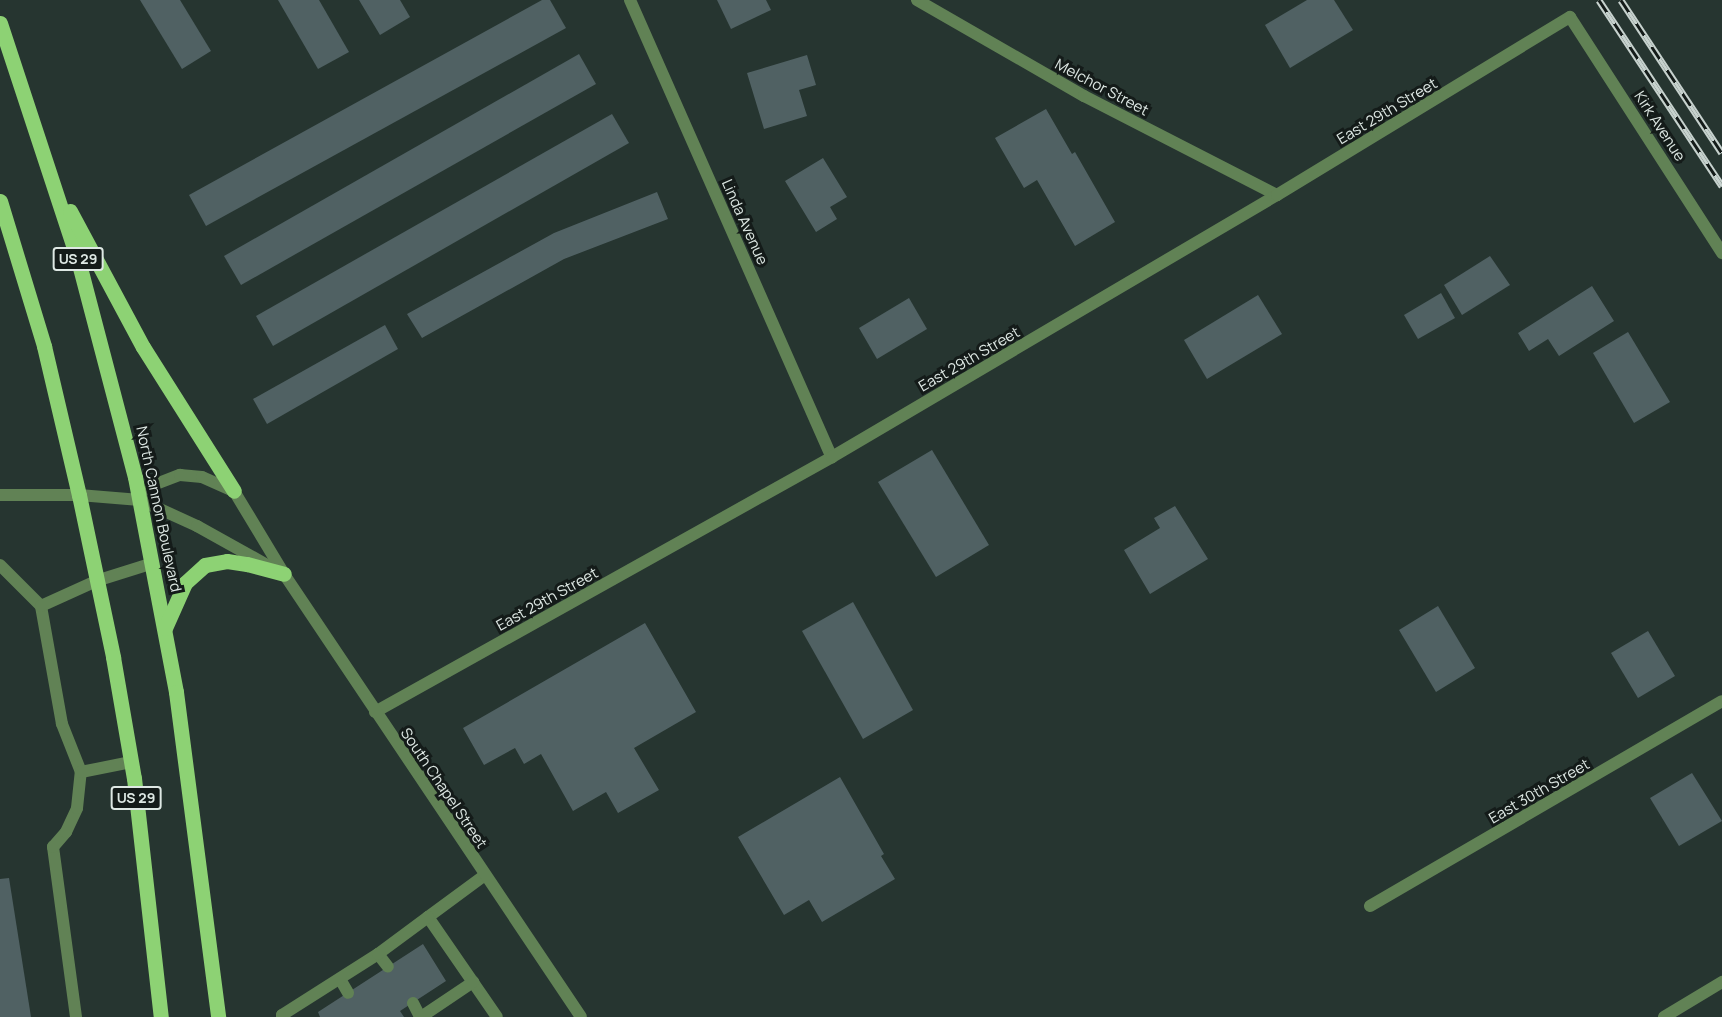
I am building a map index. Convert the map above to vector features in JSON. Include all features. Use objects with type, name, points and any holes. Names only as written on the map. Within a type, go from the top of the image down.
[{"type":"main road","name":"North Cannon Boulevard","points":[[0,23],[51,173],[81,271],[140,500],[165,628],[194,815],[218,1017]]},
{"type":"main road","points":[[51,173],[137,337],[234,491]]},
{"type":"main road","name":"US 29","points":[[0,201],[44,346],[79,495],[113,657],[131,762],[161,1017]]},
{"type":"main road","points":[[165,628],[185,583],[205,565],[226,561],[284,574]]},
{"type":"street","name":"Linda Avenue","points":[[630,0],[832,457]]},
{"type":"street","name":"Melchor Street","points":[[917,0],[1084,96],[1277,195]]},
{"type":"street","name":"East 29th Street","points":[[375,712],[832,457],[1277,195],[1570,17]]},
{"type":"street","name":"Kirk Avenue","points":[[1570,17],[1722,253]]},
{"type":"street","points":[[140,500],[156,484],[180,475],[202,477],[234,491]]},
{"type":"street","name":"South Chapel Street","points":[[234,491],[284,574],[375,712],[581,1017]]},
{"type":"street","name":"South Chapel Street","points":[[0,495],[79,495],[140,500],[197,526],[284,574]]},
{"type":"street","points":[[41,606],[96,581],[153,563]]},
{"type":"street","points":[[0,565],[41,606],[62,724],[81,772],[77,808],[66,832],[53,848],[76,1017]]},
{"type":"street","name":"East 30th Street","points":[[1370,906],[1722,701]]},
{"type":"street","points":[[81,772],[131,762]]},
{"type":"street","points":[[278,1016],[378,954],[485,875]]},
{"type":"street","points":[[428,917],[497,1017]]},
{"type":"street","points":[[378,954],[387,968]]},
{"type":"street","points":[[340,979],[348,993]]},
{"type":"street","points":[[412,1003],[421,1017],[473,982]]},
{"type":"street","points":[[1664,1017],[1722,982]]},
{"type":"building","points":[[140,0],[180,0],[211,51],[182,69]]},
{"type":"building","points":[[278,0],[319,0],[349,52],[318,69]]},
{"type":"building","points":[[359,0],[400,0],[410,17],[380,35]]},
{"type":"building","points":[[542,0],[550,0],[566,28],[206,226],[189,195]]},
{"type":"building","points":[[717,0],[766,0],[771,10],[731,29]]},
{"type":"building","points":[[1307,0],[1334,0],[1353,30],[1290,68],[1265,25]]},
{"type":"building","points":[[579,54],[596,84],[241,285],[224,256]]},
{"type":"building","points":[[807,55],[816,85],[799,90],[807,116],[764,129],[747,73]]},
{"type":"building","points":[[1046,109],[1072,154],[1075,152],[1115,222],[1075,246],[1037,180],[1024,188],[995,138]]},
{"type":"building","points":[[612,114],[629,143],[273,346],[256,316]]},
{"type":"building","points":[[823,158],[847,197],[830,207],[837,219],[816,232],[785,181]]},
{"type":"building","points":[[657,192],[668,219],[564,259],[422,338],[407,314],[554,233]]},
{"type":"building","points":[[1490,256],[1510,285],[1462,315],[1444,285]]},
{"type":"building","points":[[1592,286],[1614,321],[1559,356],[1548,339],[1529,351],[1518,333]]},
{"type":"building","points":[[1441,293],[1455,318],[1418,339],[1404,315]]},
{"type":"building","points":[[1258,295],[1282,334],[1207,379],[1184,340]]},
{"type":"building","points":[[909,298],[927,329],[877,359],[859,328]]},
{"type":"building","points":[[385,325],[398,349],[267,424],[253,399]]},
{"type":"building","points":[[1628,332],[1670,402],[1634,423],[1593,353]]},
{"type":"building","points":[[932,450],[989,545],[936,577],[878,482]]},
{"type":"building","points":[[1175,506],[1208,559],[1150,594],[1124,550],[1160,528],[1154,518]]},
{"type":"building","points":[[853,602],[913,710],[863,739],[802,631]]},
{"type":"building","points":[[1438,606],[1475,668],[1436,692],[1399,630]]},
{"type":"building","points":[[645,623],[696,712],[634,748],[659,790],[618,813],[606,792],[573,811],[541,754],[524,764],[515,748],[484,765],[463,728]]},
{"type":"building","points":[[1648,631],[1675,676],[1638,698],[1611,653]]},
{"type":"building","points":[[1692,773],[1722,821],[1679,846],[1650,798]]},
{"type":"building","points":[[840,777],[884,854],[881,856],[895,879],[822,922],[809,900],[784,915],[738,837]]},
{"type":"building","points":[[9,878],[31,1017],[0,1017],[0,879]]},
{"type":"building","points":[[423,944],[446,981],[400,1011],[404,1017],[320,1017],[318,1012]]},
{"type":"railway","points":[[1599,0],[1722,186]]},
{"type":"railway","points":[[1621,0],[1722,153]]}]
